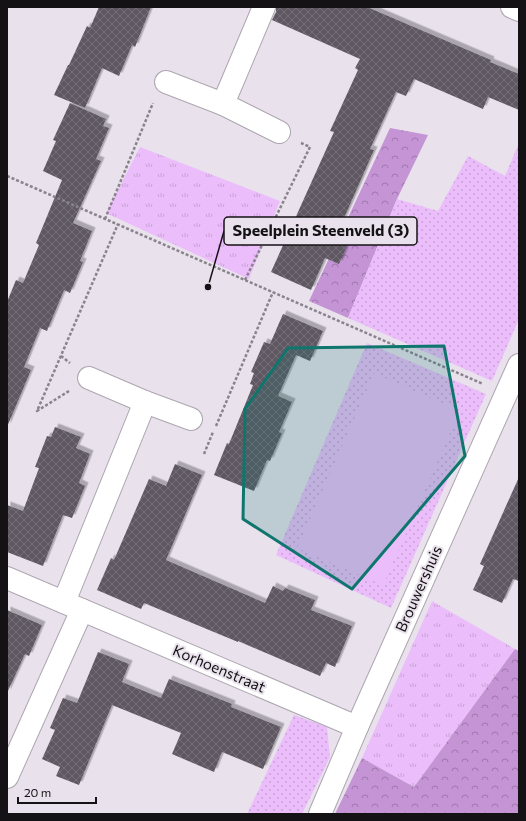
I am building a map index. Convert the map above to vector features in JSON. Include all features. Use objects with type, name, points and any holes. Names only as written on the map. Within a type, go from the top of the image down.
[{"type":"street","points":[[222,104],[264,7]]},
{"type":"street","points":[[512,7],[519,10]]},
{"type":"street","points":[[166,82],[222,104],[279,132]]},
{"type":"street","name":"Brouwershuis","points":[[320,814],[357,727],[519,365]]},
{"type":"street","points":[[89,378],[145,402],[191,419]]},
{"type":"street","points":[[7,777],[73,606],[145,402]]},
{"type":"street","name":"Korhoenstraat","points":[[7,578],[357,727]]},
{"type":"path","points":[[105,219],[157,92],[166,82]]},
{"type":"path","points":[[245,280],[310,148],[279,132]]},
{"type":"path","points":[[7,176],[506,394]]},
{"type":"path","points":[[61,356],[89,378],[37,411],[118,224]]},
{"type":"path","points":[[204,454],[273,292]]},
{"type":"highlighted area","points":[[444,346],[465,456],[352,589],[243,519],[245,409],[288,348]]},
{"type":"green space","points":[[390,128],[428,135],[397,199],[348,318],[309,301]]},
{"type":"green space","points":[[519,143],[519,319],[492,381],[348,318],[397,199],[438,211],[468,156],[505,176]]},
{"type":"green space","points":[[140,147],[280,201],[249,279],[106,213]]},
{"type":"green space","points":[[367,343],[486,394],[391,608],[276,555]]},
{"type":"green space","points":[[374,373],[460,411],[383,585],[297,548]]},
{"type":"green space","points":[[432,601],[515,649],[414,787],[362,758]]},
{"type":"green space","points":[[515,649],[519,651],[519,814],[335,814],[362,758],[414,787]]},
{"type":"green space","points":[[294,715],[327,727],[330,757],[302,814],[247,814]]},
{"type":"building","points":[[99,7],[151,7],[135,47],[132,45],[119,76],[102,68],[85,108],[54,95],[87,26],[90,28]]},
{"type":"building","points":[[276,7],[367,7],[491,60],[490,62],[519,74],[519,110],[488,97],[483,109],[414,79],[406,96],[396,92],[370,149],[374,150],[337,234],[350,239],[339,264],[325,258],[311,290],[271,272],[334,132],[330,131],[358,70],[355,68],[360,59],[272,20],[276,12]]},
{"type":"building","points":[[70,103],[106,119],[103,126],[109,128],[96,159],[101,161],[73,223],[92,231],[80,261],[83,262],[70,293],[64,290],[47,331],[40,328],[24,367],[31,370],[7,427],[7,302],[16,280],[23,283],[39,245],[36,243],[62,180],[43,171],[56,141],[53,140]]},
{"type":"building","points":[[283,314],[323,331],[310,361],[296,355],[278,396],[292,402],[279,432],[282,433],[270,461],[267,460],[254,491],[214,475],[227,443],[229,444],[253,385],[250,384],[254,373],[251,372],[264,342],[270,344]]},
{"type":"building","points":[[55,427],[81,437],[76,448],[90,454],[79,483],[85,486],[72,518],[63,515],[43,566],[7,552],[7,505],[23,511],[39,468],[35,467],[47,436],[51,437]]},
{"type":"building","points":[[175,464],[202,475],[166,560],[265,603],[273,586],[283,591],[285,588],[315,600],[311,610],[352,626],[335,667],[326,663],[320,676],[144,603],[141,609],[97,590],[111,558],[114,560],[149,479],[166,486]]},
{"type":"building","points":[[519,477],[519,581],[513,579],[502,603],[473,590],[484,566],[480,564]]},
{"type":"building","points":[[7,610],[42,625],[29,656],[25,654],[7,693]]},
{"type":"building","points":[[98,652],[129,664],[122,682],[161,698],[169,679],[232,704],[231,707],[281,727],[263,769],[222,752],[214,772],[172,754],[181,733],[112,705],[79,785],[56,776],[60,767],[42,759],[55,730],[50,728],[63,698],[77,703]]},
{"type":"place","name":"Speelplein Steenveld (3)","points":[[208,287]]}]
